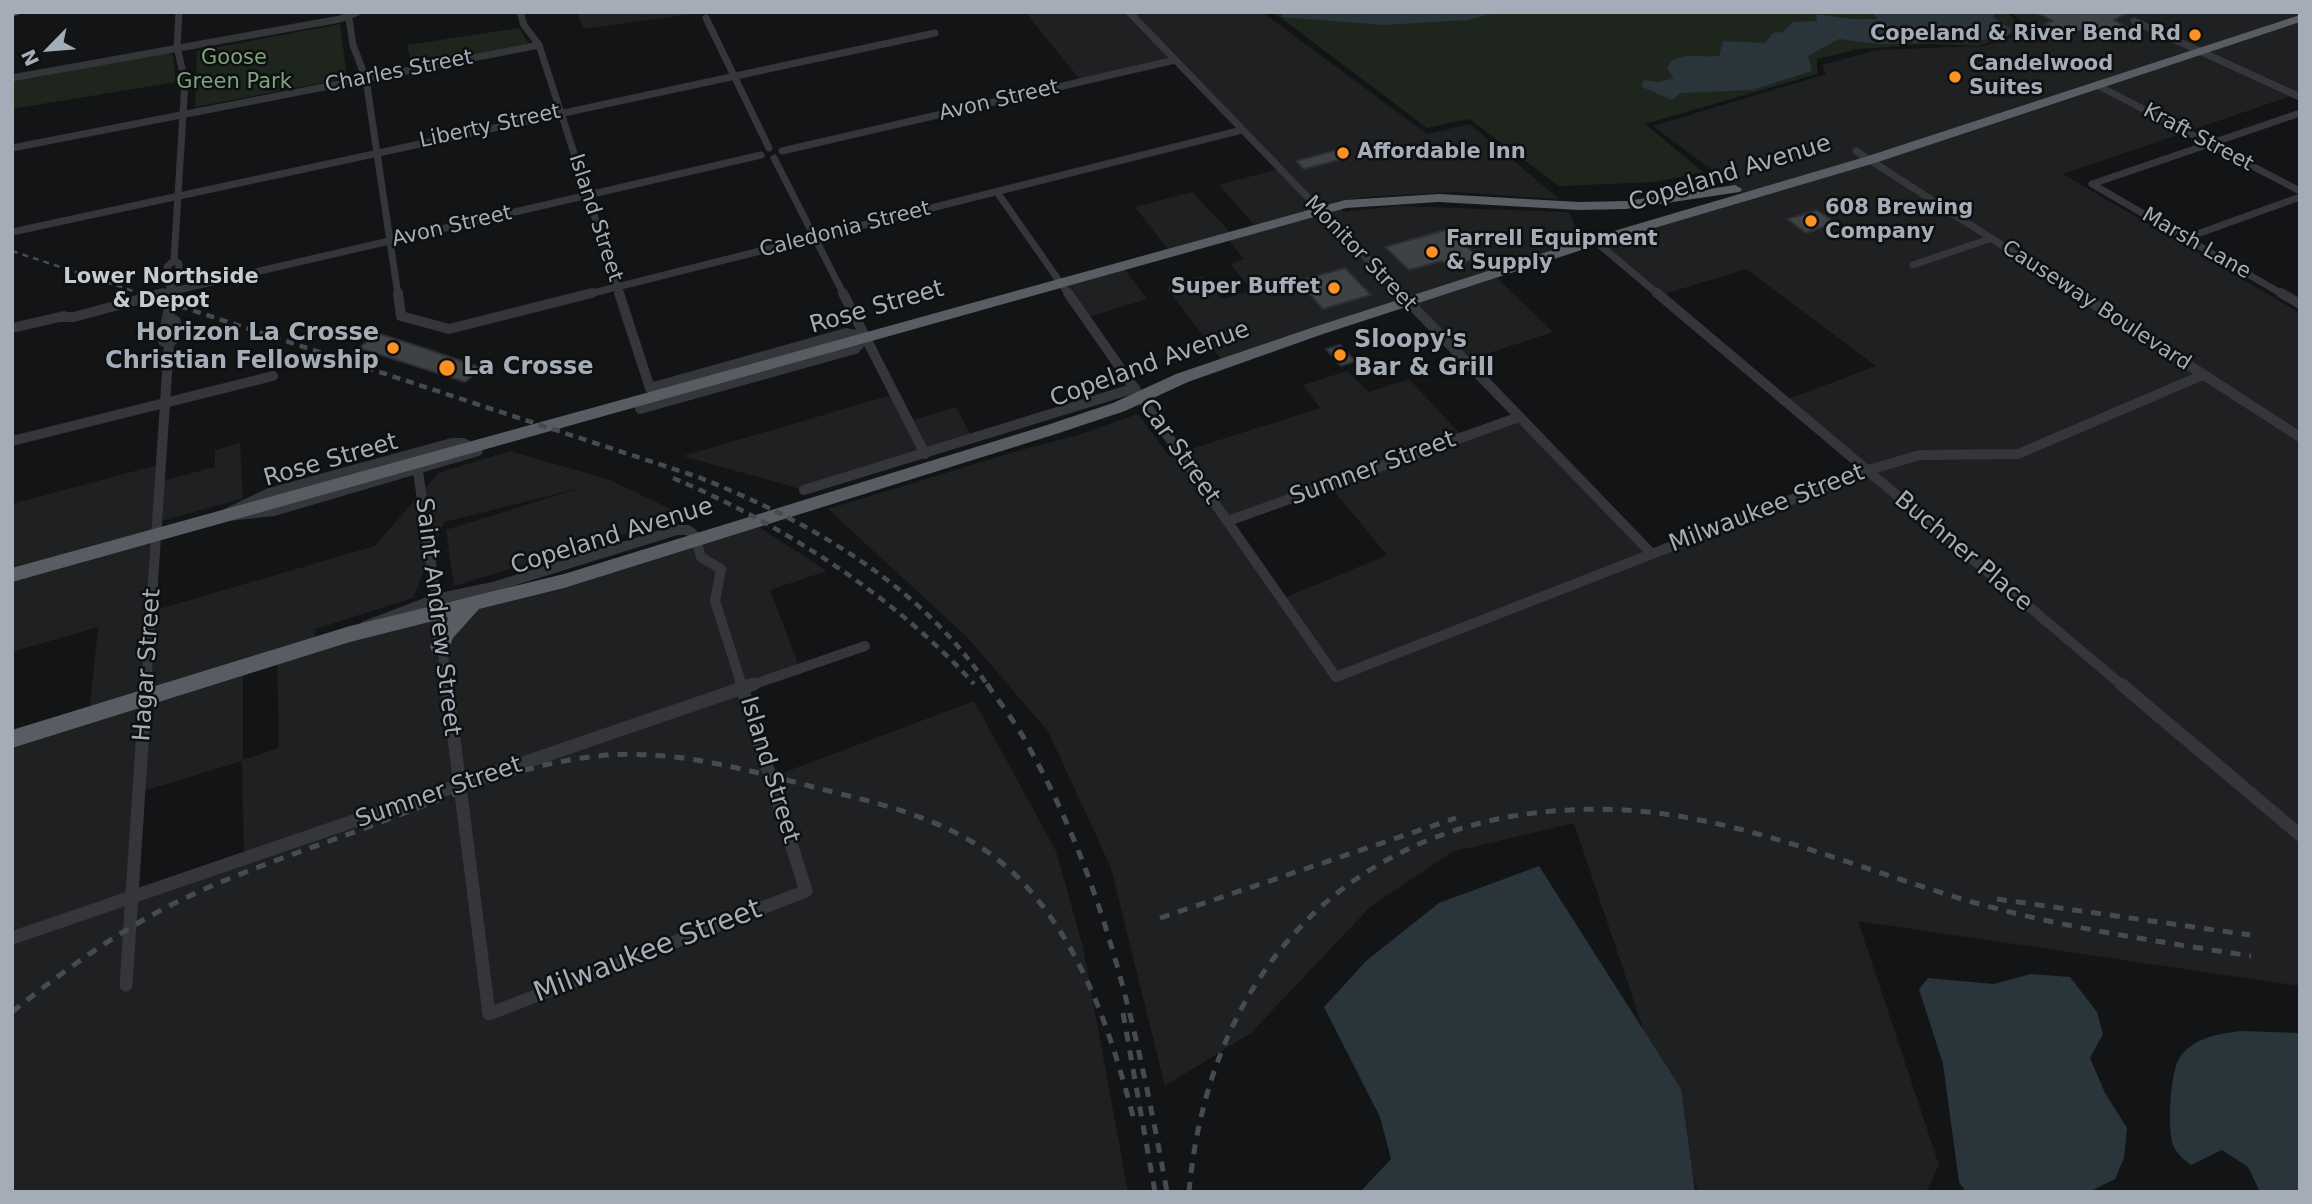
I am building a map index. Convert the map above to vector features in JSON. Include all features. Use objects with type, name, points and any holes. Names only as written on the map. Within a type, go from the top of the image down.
[{"type":"highway","name":"Copeland Avenue","points":[[12,739],[436,606],[472,605],[564,581],[1119,407],[1138,393],[1407,302],[1595,242],[1870,160],[2097,85],[2194,49],[2278,12]]},
{"type":"highway","name":"Copeland Avenue","points":[[1768,178],[2066,83],[2300,18]]},
{"type":"highway","points":[[2036,104],[2039,99],[2067,89],[2066,83]]},
{"type":"highway","name":"Rose Street","points":[[12,575],[1318,210],[1345,204],[1406,198],[1572,206],[1626,205],[1699,197],[1768,178]]},
{"type":"highway","points":[[440,647],[445,634],[472,605]]},
{"type":"main road","points":[[12,14],[21,12]]},
{"type":"street","name":"Hagar Street","points":[[126,985],[169,344],[163,341],[164,324],[170,317],[179,264],[174,260],[185,81],[177,47],[179,12]]},
{"type":"street","points":[[12,78],[358,12]]},
{"type":"street","name":"Island Street","points":[[520,12],[524,25],[539,45],[650,388],[846,333],[859,339]]},
{"type":"street","name":"Monitor Street","points":[[1129,12],[1652,554]]},
{"type":"street","points":[[348,14],[354,45],[366,79],[389,242]]},
{"type":"street","points":[[706,18],[769,148]]},
{"type":"street","points":[[2134,21],[2300,97]]},
{"type":"street","name":"Liberty Street","points":[[12,230],[935,33]]},
{"type":"street","name":"Charles Street","points":[[12,148],[539,45]]},
{"type":"street","points":[[2194,49],[2300,103]]},
{"type":"street","name":"Avon Street","points":[[782,151],[1175,60]]},
{"type":"street","name":"Kraft Street","points":[[2097,85],[2300,191]]},
{"type":"street","points":[[2212,145],[2300,113]]},
{"type":"street","name":"Caledonia Street","points":[[389,242],[401,316],[449,329],[1242,130]]},
{"type":"street","name":"Marsh Lane","points":[[2212,145],[2096,183],[2300,304]]},
{"type":"street","points":[[769,148],[782,151]]},
{"type":"street","points":[[761,155],[769,148]]},
{"type":"street","points":[[774,158],[782,151]]},
{"type":"street","name":"Causeway Boulevard","points":[[1856,151],[2300,438]]},
{"type":"street","points":[[761,155],[774,158],[816,237],[859,339],[925,454]]},
{"type":"street","name":"Avon Street","points":[[174,290],[193,290],[761,155]]},
{"type":"street","name":"Car Street","points":[[997,192],[1336,677]]},
{"type":"street","points":[[2189,237],[2300,197]]},
{"type":"street","name":"Marsh Lane","points":[[2189,237],[2300,297]]},
{"type":"street","points":[[1913,265],[1992,239]]},
{"type":"street","name":"Buchner Place","points":[[1595,242],[2300,835]]},
{"type":"street","points":[[12,328],[60,317],[74,317],[174,290]]},
{"type":"street","points":[[639,409],[855,349],[859,339]]},
{"type":"street","name":"Milwaukee Street","points":[[1336,677],[1865,471],[1920,455],[2018,454],[2203,375]]},
{"type":"street","points":[[12,441],[273,376]]},
{"type":"street","points":[[804,490],[1138,393]]},
{"type":"street","name":"Sumner Street","points":[[1228,521],[1519,417]]},
{"type":"street","points":[[452,443],[463,443],[478,451],[473,455],[275,511],[219,517],[269,493],[452,443]]},
{"type":"street","name":"Saint Andrew Street","points":[[418,471],[489,1014]]},
{"type":"street","name":"Island Street","points":[[436,606],[684,528],[694,533],[701,557],[721,569],[715,601],[745,689],[806,891]]},
{"type":"street","name":"Sumner Street","points":[[12,938],[865,646]]},
{"type":"street","name":"Milwaukee Street","points":[[489,1014],[806,891]]},
{"type":"shaded area","points":[[577,12],[706,12],[584,29]]},
{"type":"shaded area","points":[[1025,12],[1262,12],[1427,134],[1470,124],[1559,199],[1453,192],[1337,201],[1343,212],[1397,206],[1569,212],[1584,245],[1493,274],[1553,332],[1465,361],[1407,302],[1224,363],[1166,287],[1202,276],[1222,299],[1252,290],[1230,264],[1244,259],[1225,236],[1169,251],[1135,207],[1192,192],[1232,234],[1256,227],[1219,185],[1278,169],[1175,60],[1082,82]]},
{"type":"shaded area","points":[[1282,12],[1499,12],[1468,20],[1383,25],[1282,17]]},
{"type":"shaded area","points":[[1872,12],[1995,12],[1993,17],[2012,30],[2008,36],[1965,43],[1932,39],[1918,43],[1879,44],[1839,39],[1808,56],[1812,71],[1752,90],[1681,93],[1672,100],[1642,87],[1643,80],[1658,82],[1674,78],[1667,69],[1671,61],[1678,58],[1719,56],[1723,41],[1765,43],[1773,33],[1783,32],[1792,22],[1817,21],[1816,14],[1850,19],[1878,19]]},
{"type":"shaded area","points":[[2011,12],[2300,12],[2300,93],[2063,174],[2300,313],[2300,986],[1858,921],[1939,1165],[1926,1192],[1698,1192],[1574,823],[1452,852],[1370,907],[1251,1033],[1165,1086],[1111,868],[1048,731],[967,637],[828,509],[1075,436],[1138,414],[1169,456],[1320,408],[1303,385],[1347,371],[1369,392],[1409,379],[1463,437],[1519,417],[1652,554],[1865,471],[1783,401],[1876,366],[1746,269],[1658,296],[1595,241],[1748,197],[1653,126],[1826,74],[1822,65],[1876,50],[1984,46],[2031,31]],"holes":[[[1329,485],[1387,555],[1282,599],[1228,521]]]},
{"type":"shaded area","points":[[1121,265],[1147,299],[1085,318],[1059,282]]},
{"type":"shaded area","points":[[895,394],[909,421],[956,407],[973,439],[804,490],[683,456]]},
{"type":"shaded area","points":[[240,443],[243,498],[158,522],[152,611],[375,546],[438,473],[510,451],[610,480],[685,516],[454,586],[446,530],[580,488],[444,522],[413,598],[315,629],[315,644],[751,522],[827,571],[770,590],[800,669],[745,689],[772,777],[974,701],[1056,851],[1083,947],[1128,1192],[12,1192],[12,746],[89,715],[98,627],[12,652],[12,504],[161,464],[161,481],[215,467],[215,450]],"holes":[[[277,657],[279,748],[243,760],[243,668]],[[242,761],[244,859],[133,897],[140,792]]]},
{"type":"shaded area","points":[[1539,866],[1681,1089],[1695,1192],[1360,1192],[1391,1159],[1380,1117],[1324,1007],[1366,961],[1439,903]]},
{"type":"shaded area","points":[[2031,974],[2070,977],[2097,1012],[2103,1034],[2090,1058],[2105,1093],[2127,1128],[2124,1158],[2115,1179],[2089,1192],[1966,1192],[1959,1182],[1943,1064],[1919,989],[1928,978],[1994,984]]},
{"type":"shaded area","points":[[2241,1031],[2300,1033],[2300,1192],[2260,1192],[2248,1167],[2222,1150],[2191,1165],[2180,1156],[2173,1145],[2170,1102],[2173,1077],[2179,1059],[2199,1041],[2215,1035]]},
{"type":"green space","points":[[1273,12],[2008,12],[2023,30],[1978,46],[1929,44],[1859,49],[1817,59],[1817,74],[1645,124],[1703,172],[1656,182],[1559,186],[1469,119],[1427,128]]},
{"type":"green space","name":"Goose Green Park","points":[[340,24],[347,78],[195,107],[197,51]]},
{"type":"green space","points":[[519,28],[528,43],[412,67],[407,45]]},
{"type":"green space","points":[[168,53],[173,55],[176,82],[12,109],[12,82]]},
{"type":"building","points":[[2035,12],[2130,12],[2114,20],[2132,30],[2115,36],[2091,27],[2067,35],[2044,24],[2053,21]]},
{"type":"building","points":[[1336,150],[1339,160],[1304,169],[1296,161]]},
{"type":"building","name":"608 Brewing Company","points":[[1817,210],[1836,223],[1806,233],[1787,219]]},
{"type":"building","name":"Farrell Equipment & Supply","points":[[1449,229],[1479,258],[1448,267],[1442,261],[1409,270],[1385,247]]},
{"type":"building","name":"Super Buffet","points":[[1345,268],[1371,295],[1323,309],[1298,281]]},
{"type":"building","points":[[377,333],[482,368],[465,382],[359,348]]},
{"type":"building","name":"Sloopy's Bar & Grill","points":[[1340,345],[1355,361],[1341,366],[1326,349]]},
{"type":"railway","points":[[12,251],[145,295]]},
{"type":"railway","points":[[140,293],[698,477],[740,494],[821,536],[896,587],[930,616],[961,650],[988,686]]},
{"type":"railway","points":[[673,478],[754,517],[834,565],[909,621],[974,684]]},
{"type":"railway","points":[[987,684],[1021,734],[1058,803],[1100,910],[1132,1022],[1167,1192]]},
{"type":"railway","points":[[12,1012],[69,968],[129,928],[196,893],[248,871],[522,771],[580,758],[638,754],[666,756],[751,771],[912,814],[961,836],[1006,866],[1047,912],[1080,967],[1106,1026],[1134,1120]]},
{"type":"railway","points":[[1189,1192],[1204,1105],[1232,1028],[1272,960],[1323,905],[1385,861],[1457,830],[1537,813],[1625,810],[1670,815],[1715,823],[1806,848],[2016,914],[2251,956]]},
{"type":"railway","points":[[1160,918],[1456,818]]},
{"type":"railway","points":[[1997,899],[2250,935]]},
{"type":"railway","points":[[1123,1013],[1155,1192]]},
{"type":"place","name":"Copeland & River Bend Rd","points":[[2195,35]]},
{"type":"place","name":"Candelwood Suites","points":[[1955,77]]},
{"type":"place","name":"Affordable Inn","points":[[1343,153]]},
{"type":"place","name":"608 Brewing Company","points":[[1811,221]]},
{"type":"place","name":"Farrell Equipment & Supply","points":[[1432,252]]},
{"type":"place","name":"Super Buffet","points":[[1334,288]]},
{"type":"place","name":"Horizon La Crosse Christian Fellowship","points":[[393,348]]},
{"type":"place","name":"Sloopy's Bar & Grill","points":[[1340,355]]},
{"type":"place","name":"La Crosse","points":[[447,368]]},
{"type":"district","name":"Lower Northside & Depot","points":[[161,290]]}]
